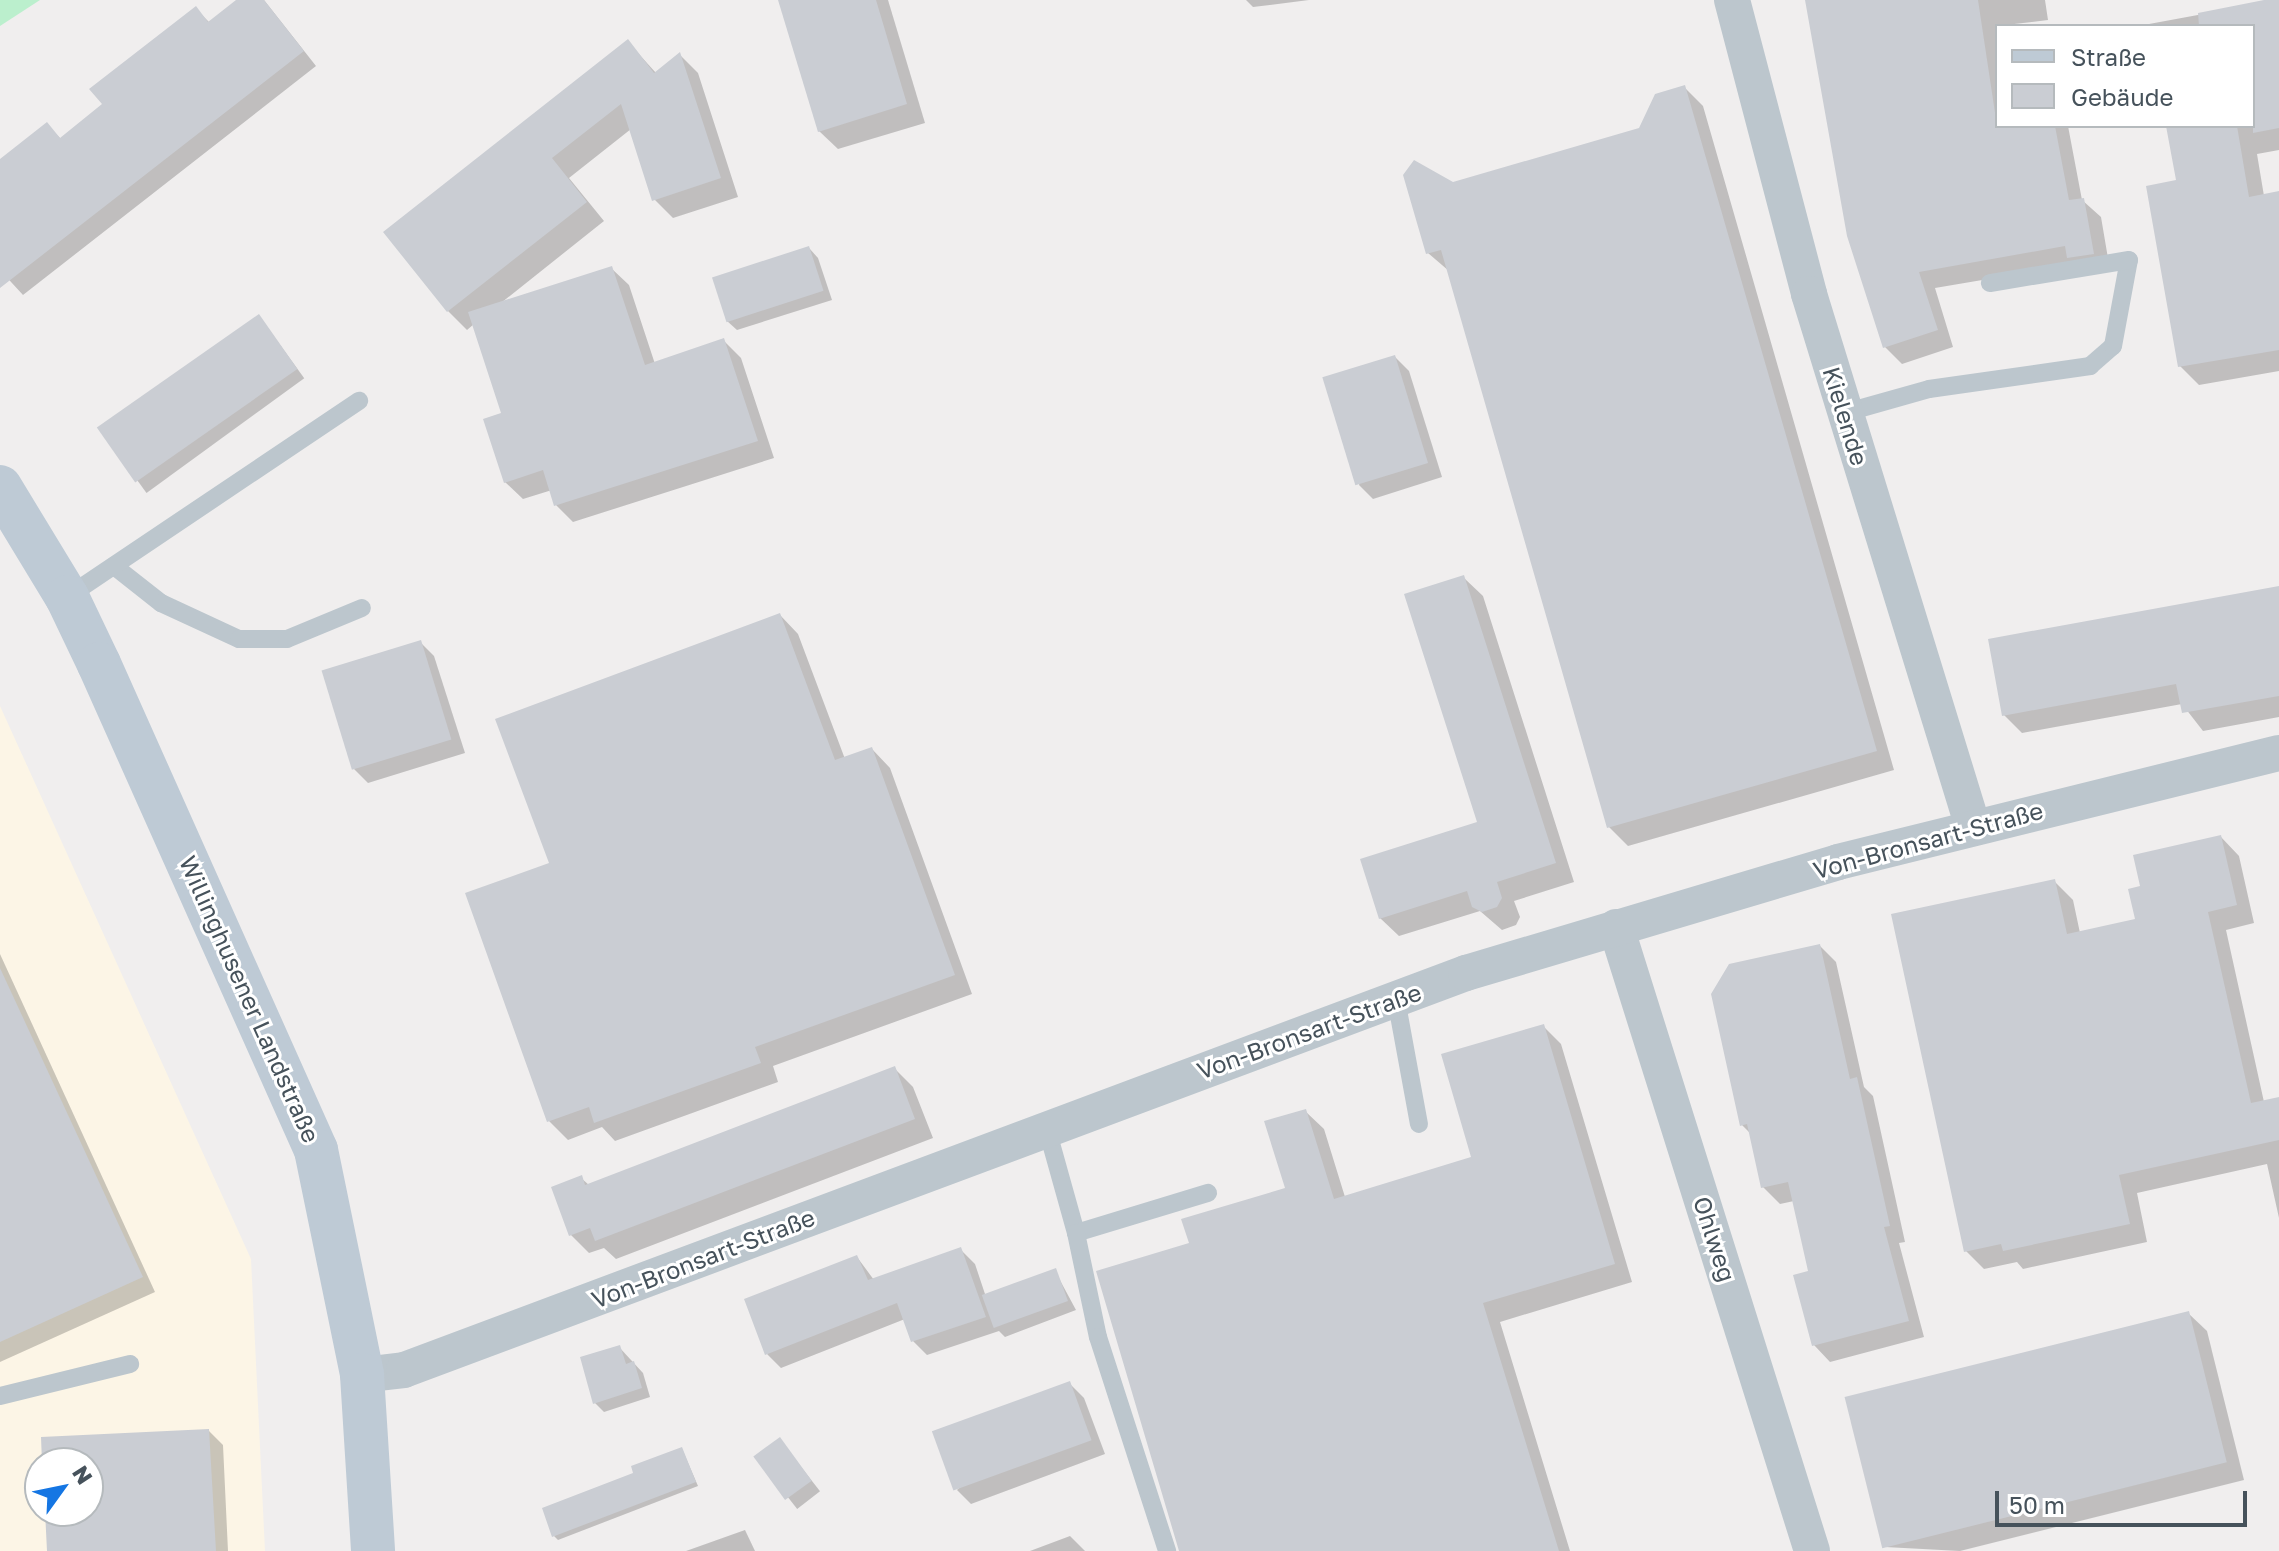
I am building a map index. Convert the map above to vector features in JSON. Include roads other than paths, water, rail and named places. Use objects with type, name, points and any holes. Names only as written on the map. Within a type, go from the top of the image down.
[{"type":"main road","name":"Willinghusener Landstraße","points":[[0,487],[67,597],[316,1150],[362,1375],[373,1551]]},
{"type":"street","name":"Kielende","points":[[1732,0],[1844,413],[1973,827]]},
{"type":"street","name":"Von-Bronsart-Straße","points":[[362,1375],[404,1370],[1396,999],[1616,927],[1973,827],[2279,753]]},
{"type":"street","name":"Ohlweg","points":[[1616,927],[1812,1551]]},
{"type":"lane","points":[[1844,413],[1929,389],[2090,366],[2113,346],[2129,260],[1990,283]]},
{"type":"lane","points":[[67,597],[359,401]]},
{"type":"lane","points":[[114,566],[161,603],[239,639],[287,639],[362,608]]},
{"type":"lane","points":[[1396,999],[1419,1124]]},
{"type":"lane","points":[[1047,1129],[1076,1233],[1098,1337],[1167,1551]]},
{"type":"lane","points":[[1076,1233],[1208,1193]]},
{"type":"lane","points":[[0,1396],[130,1364]]}]
